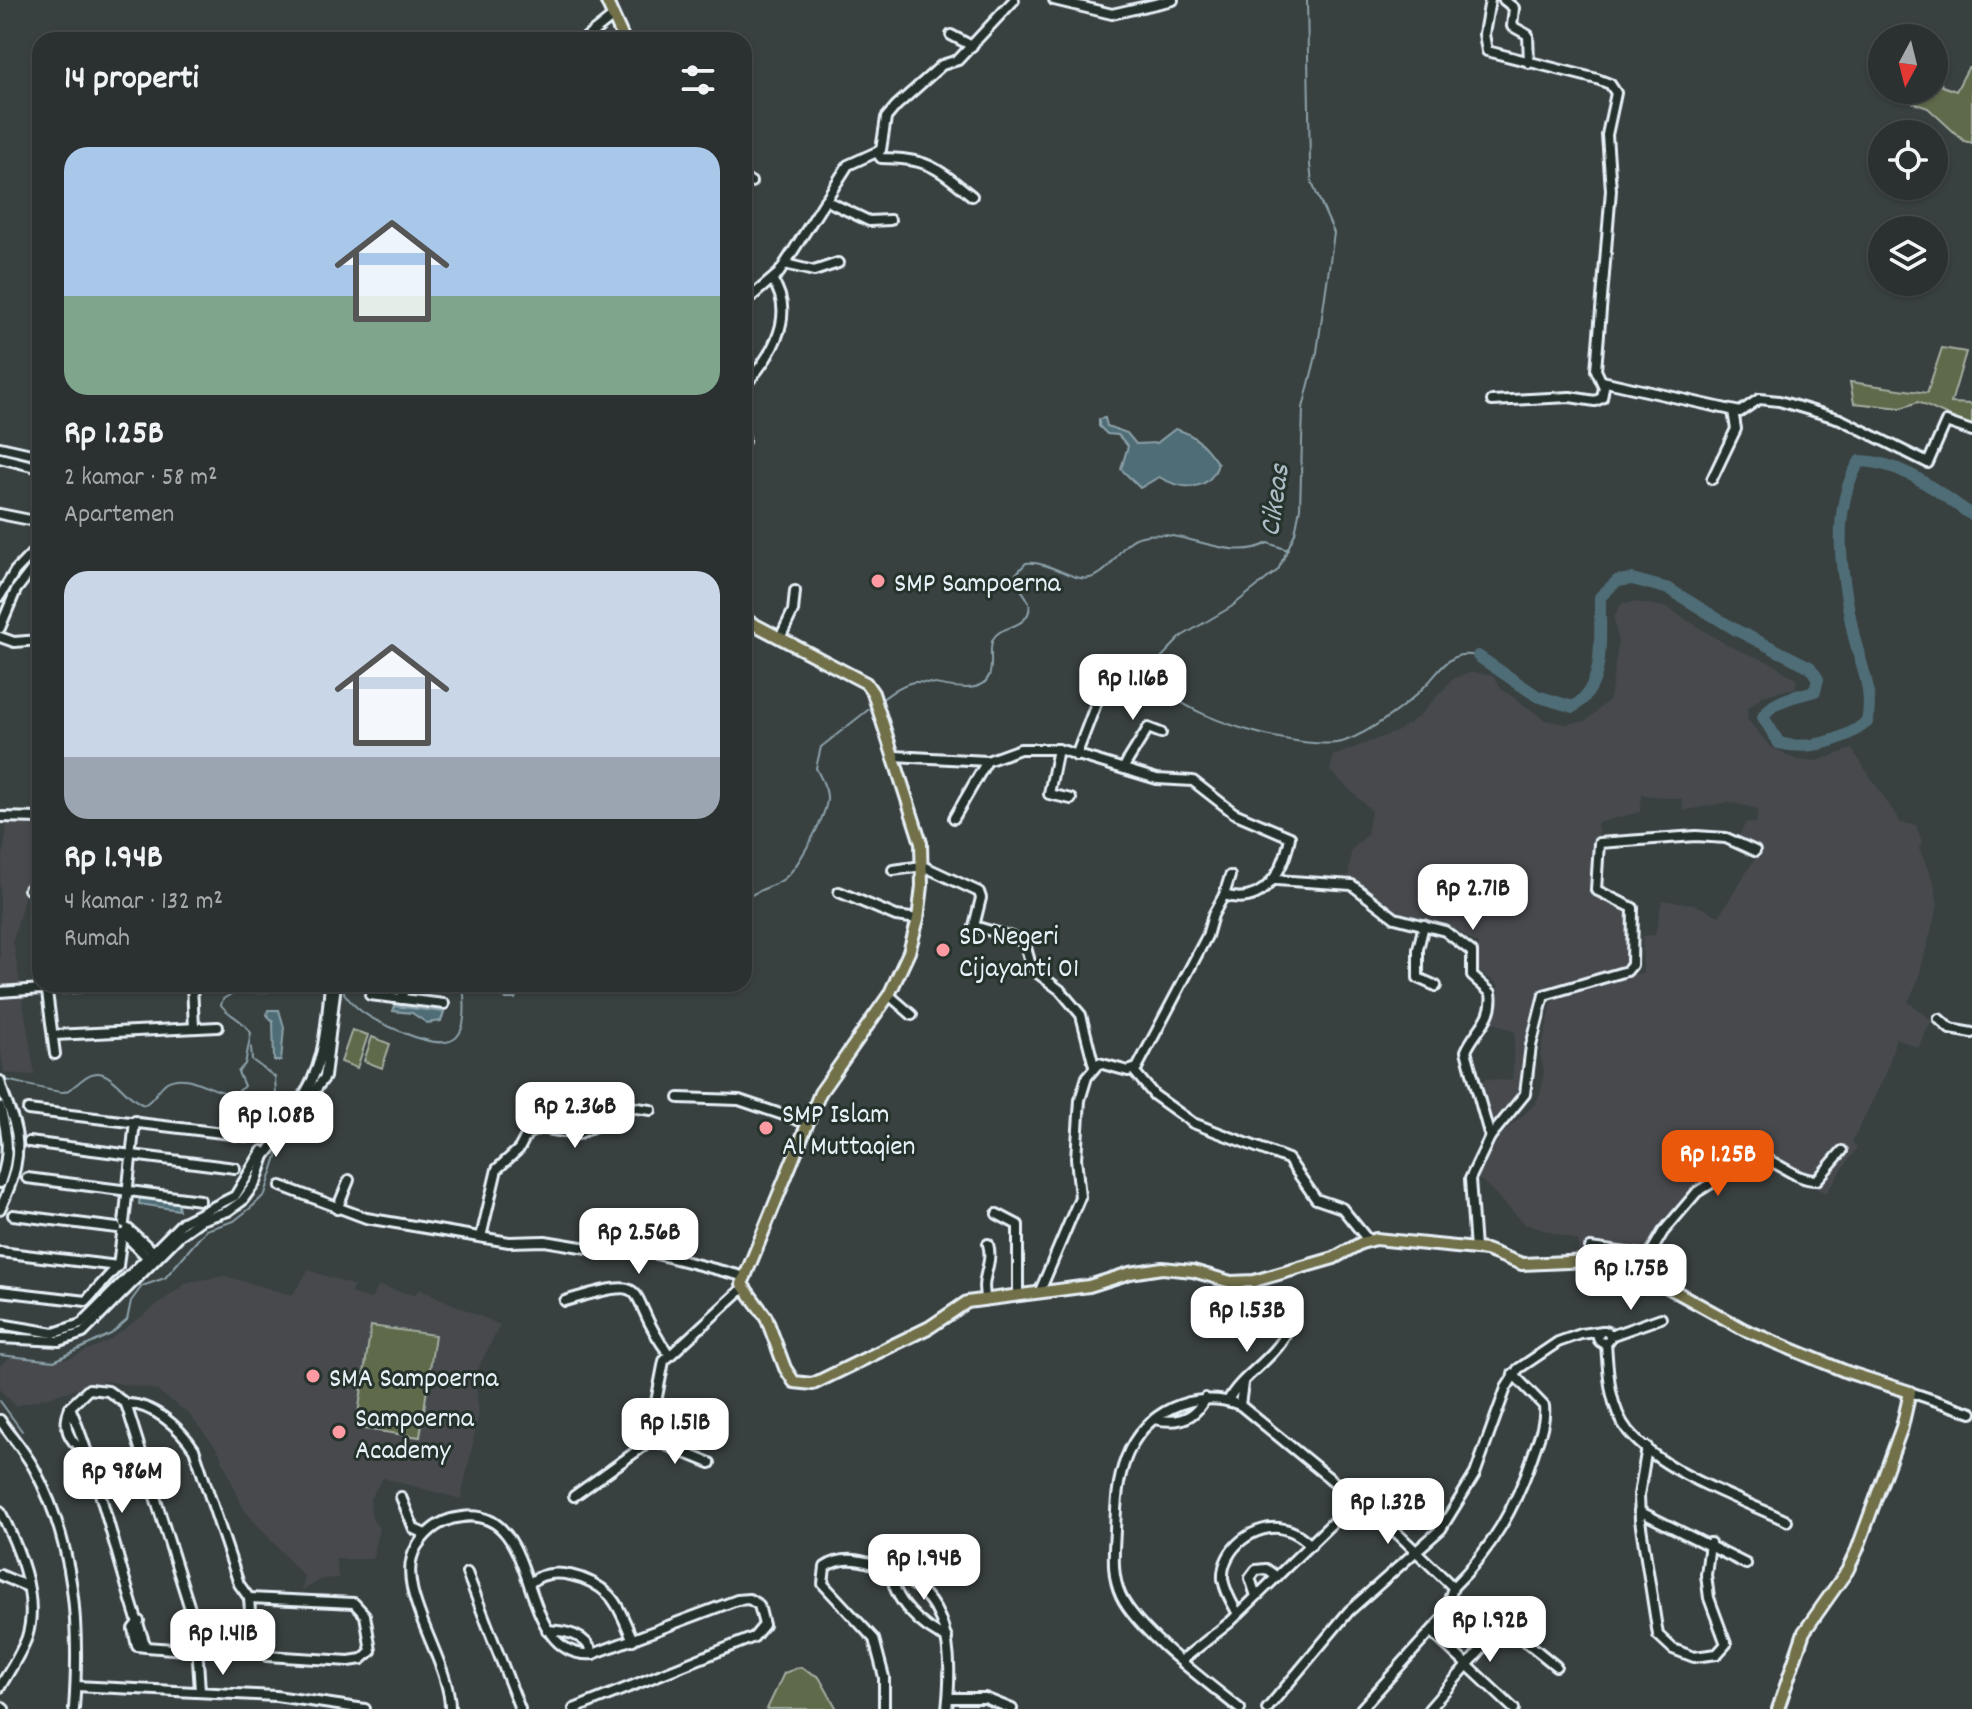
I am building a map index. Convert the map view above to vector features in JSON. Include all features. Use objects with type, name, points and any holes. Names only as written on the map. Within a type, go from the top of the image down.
[{"type":"main road","points":[[606,0],[620,32]]},
{"type":"main road","points":[[752,623],[856,676],[873,693],[919,832],[923,866],[918,919],[909,952],[889,995],[830,1075],[807,1123],[744,1282],[766,1317],[788,1375],[803,1385],[813,1384],[918,1333],[962,1304],[1089,1286],[1130,1273],[1162,1268],[1193,1271],[1231,1282],[1254,1281],[1334,1258],[1368,1240],[1475,1249],[1522,1264],[1590,1261],[1635,1269],[1745,1330],[1835,1368],[1910,1392],[1902,1427],[1857,1550],[1847,1571],[1804,1632],[1778,1709]]},
{"type":"street","points":[[878,154],[883,144],[886,118],[896,106],[942,65],[958,60],[990,22],[1014,0]]},
{"type":"street","points":[[1054,0],[1112,14],[1173,0]]},
{"type":"street","points":[[1490,0],[1484,34],[1487,51],[1597,79],[1615,87],[1607,135],[1611,190],[1596,370],[1603,392],[1599,401],[1570,397],[1492,401]]},
{"type":"street","points":[[1504,0],[1514,8],[1512,26],[1528,35],[1529,63]]},
{"type":"street","points":[[593,32],[612,17]]},
{"type":"street","points":[[951,35],[972,46]]},
{"type":"street","points":[[752,297],[773,281],[848,165],[866,154],[922,161],[972,196]]},
{"type":"street","points":[[825,200],[863,219],[890,220]]},
{"type":"street","points":[[785,264],[814,271],[838,263]]},
{"type":"street","points":[[752,375],[774,344],[784,314],[781,293],[773,281]]},
{"type":"street","points":[[1602,381],[1733,411],[1743,411],[1759,399],[1779,401],[1840,419],[1928,463],[1946,422],[1972,431]]},
{"type":"street","points":[[1712,479],[1736,429],[1733,411]]},
{"type":"street","points":[[0,447],[32,454]]},
{"type":"street","points":[[0,458],[32,466]]},
{"type":"street","points":[[0,514],[32,520]]},
{"type":"street","points":[[0,596],[15,571],[32,553]]},
{"type":"street","points":[[1,623],[23,578],[32,568]]},
{"type":"street","points":[[780,638],[793,611],[795,591]]},
{"type":"street","points":[[0,637],[14,642],[32,641]]},
{"type":"street","points":[[1076,756],[1097,701]]},
{"type":"street","points":[[1124,767],[1148,728],[1161,733]]},
{"type":"street","points":[[894,756],[987,761],[1020,749],[1058,749],[1157,779],[1193,781],[1234,813],[1287,835],[1290,840],[1276,880]]},
{"type":"street","points":[[1058,749],[1049,794],[1071,799]]},
{"type":"street","points":[[954,818],[987,761]]},
{"type":"street","points":[[0,817],[32,818]]},
{"type":"street","points":[[1475,1249],[1470,1179],[1490,1137],[1525,1094],[1531,1046],[1544,995],[1627,971],[1632,965],[1633,908],[1596,890],[1599,843],[1696,836],[1726,838],[1755,851]]},
{"type":"street","points":[[893,870],[923,866],[979,892],[980,903],[973,921],[975,928],[1018,939],[1025,944],[1032,969],[1053,984],[1081,1015],[1094,1066],[1080,1100],[1076,1158],[1080,1197],[1040,1291]]},
{"type":"street","points":[[1134,1071],[1207,936],[1230,876]]},
{"type":"street","points":[[1224,895],[1243,899],[1276,880],[1349,884],[1395,918],[1445,931],[1472,952],[1473,978],[1492,996],[1487,1021],[1466,1051],[1490,1137]]},
{"type":"street","points":[[839,892],[896,916],[918,919]]},
{"type":"street","points":[[1424,925],[1418,949],[1418,978],[1436,986]]},
{"type":"street","points":[[0,992],[32,987]]},
{"type":"street","points":[[48,992],[55,1054]]},
{"type":"street","points":[[192,992],[194,1028]]},
{"type":"street","points":[[0,1324],[17,1333],[59,1341],[83,1333],[154,1257],[195,1224],[242,1201],[256,1182],[265,1156],[325,1077],[330,992]]},
{"type":"street","points":[[330,1012],[334,992]]},
{"type":"street","points":[[402,999],[403,992]]},
{"type":"street","points":[[370,995],[444,1004]]},
{"type":"street","points":[[889,995],[912,1015]]},
{"type":"street","points":[[1939,1019],[1950,1029],[1972,1033]]},
{"type":"street","points":[[54,1035],[218,1027]]},
{"type":"street","points":[[1094,1066],[1099,1063],[1134,1071],[1154,1095],[1193,1123],[1288,1159],[1316,1199],[1342,1208],[1368,1240]]},
{"type":"street","points":[[0,1209],[13,1177],[18,1149],[14,1121],[1,1086]]},
{"type":"street","points":[[679,1098],[739,1100],[807,1123]]},
{"type":"street","points":[[481,1237],[497,1169],[530,1132],[540,1128],[576,1134],[608,1120],[624,1105],[651,1110]]},
{"type":"street","points":[[0,1107],[8,1134],[8,1153],[0,1183]]},
{"type":"street","points":[[28,1110],[248,1136]]},
{"type":"street","points":[[0,1291],[86,1301],[118,1266],[135,1121]]},
{"type":"street","points":[[29,1142],[235,1168]]},
{"type":"street","points":[[1590,1248],[1649,1256],[1663,1232],[1697,1192],[1754,1157],[1763,1157],[1807,1180],[1817,1180],[1842,1151]]},
{"type":"street","points":[[27,1178],[200,1200]]},
{"type":"street","points":[[337,1209],[349,1180]]},
{"type":"street","points":[[281,1186],[366,1218],[481,1237],[593,1249],[629,1247],[744,1282],[669,1354],[657,1379],[651,1439],[574,1496]]},
{"type":"street","points":[[997,1214],[1017,1222],[1018,1295]]},
{"type":"street","points":[[13,1215],[123,1230],[154,1257]]},
{"type":"street","points":[[986,1299],[983,1283],[992,1260],[988,1244]]},
{"type":"street","points":[[0,1252],[118,1266]]},
{"type":"street","points":[[565,1301],[623,1285],[630,1288],[636,1293],[654,1335],[669,1354]]},
{"type":"street","points":[[1228,1401],[1282,1340],[1290,1322],[1287,1308]]},
{"type":"street","points":[[1267,1709],[1349,1611],[1441,1529],[1466,1492],[1513,1374],[1558,1342],[1589,1332],[1606,1337],[1661,1318]]},
{"type":"street","points":[[0,1338],[17,1333]]},
{"type":"street","points":[[1606,1337],[1615,1406],[1628,1430],[1673,1466],[1787,1521]]},
{"type":"street","points":[[1361,1709],[1432,1632],[1447,1612],[1453,1587],[1485,1551],[1511,1513],[1536,1446],[1544,1406],[1513,1374]]},
{"type":"street","points":[[1240,1405],[1243,1383]]},
{"type":"street","points":[[200,1651],[146,1647],[70,1407],[89,1389],[108,1391],[126,1404],[155,1412],[173,1424],[194,1449],[239,1584],[249,1598],[251,1624],[267,1656],[349,1661],[362,1659],[371,1651],[365,1615],[354,1603],[249,1598]]},
{"type":"street","points":[[1910,1392],[1972,1413]]},
{"type":"street","points":[[1240,1709],[1182,1660],[1122,1599],[1114,1568],[1117,1495],[1124,1464],[1135,1440],[1173,1406],[1205,1398],[1240,1405],[1357,1499],[1453,1587]]},
{"type":"street","points":[[1155,1419],[1183,1420],[1196,1413],[1205,1398]]},
{"type":"street","points":[[126,1404],[200,1651],[200,1691]]},
{"type":"street","points":[[0,1420],[34,1469],[66,1549],[77,1613],[74,1709]]},
{"type":"street","points":[[651,1439],[710,1463]]},
{"type":"street","points":[[1647,1447],[1639,1511],[1658,1635],[1673,1649],[1694,1657],[1717,1654],[1726,1644],[1709,1598],[1706,1575],[1710,1543]]},
{"type":"street","points":[[401,1497],[414,1529],[425,1534]]},
{"type":"street","points":[[1182,1660],[1238,1614],[1357,1499]]},
{"type":"street","points":[[0,1511],[18,1551],[26,1586],[28,1634],[0,1687]]},
{"type":"street","points":[[1639,1511],[1710,1543],[1746,1564]]},
{"type":"street","points":[[450,1709],[446,1676],[409,1580],[413,1553],[425,1534],[443,1521],[456,1518],[488,1520],[504,1533],[530,1583],[547,1630],[555,1642],[567,1650],[593,1654],[743,1598],[759,1605],[764,1619],[761,1631],[747,1641],[574,1709]]},
{"type":"street","points":[[1238,1614],[1223,1578],[1228,1558],[1240,1541],[1276,1528],[1295,1533],[1311,1545]]},
{"type":"street","points":[[884,1709],[884,1677],[878,1648],[868,1628],[829,1595],[822,1577],[829,1564],[845,1560],[867,1562],[907,1578],[925,1594],[939,1613],[947,1638],[947,1709]]},
{"type":"street","points":[[1256,1596],[1250,1578],[1256,1570],[1266,1569],[1277,1577]]},
{"type":"street","points":[[530,1583],[542,1575],[558,1571],[607,1593],[633,1640]]},
{"type":"street","points":[[892,1571],[893,1583],[915,1616],[931,1630],[947,1638]]},
{"type":"street","points":[[467,1573],[520,1709]]},
{"type":"street","points":[[0,1575],[26,1586]]},
{"type":"street","points":[[547,1630],[576,1635],[588,1643],[593,1654]]},
{"type":"street","points":[[1429,1709],[1468,1665],[1505,1631],[1514,1632],[1556,1666]]},
{"type":"street","points":[[1432,1632],[1514,1709]]},
{"type":"street","points":[[76,1686],[276,1696],[365,1709]]},
{"type":"street","points":[[949,1698],[985,1698],[1012,1709]]},
{"type":"street","points":[[1496,1709],[1504,1701]]},
{"type":"shaded area","points":[[1622,603],[1666,607],[1729,646],[1774,664],[1797,680],[1795,688],[1762,696],[1748,708],[1747,719],[1770,746],[1797,760],[1816,761],[1852,749],[1901,823],[1916,825],[1922,842],[1919,849],[1934,882],[1938,905],[1917,983],[1908,1002],[1932,1020],[1918,1048],[1896,1038],[1886,1074],[1852,1142],[1857,1148],[1826,1193],[1758,1161],[1702,1191],[1673,1223],[1644,1268],[1600,1257],[1577,1255],[1579,1241],[1525,1224],[1482,1181],[1472,1178],[1501,1135],[1535,1104],[1541,1091],[1544,1071],[1540,1055],[1552,1002],[1560,993],[1600,979],[1643,973],[1642,936],[1655,935],[1662,900],[1694,904],[1719,916],[1759,852],[1736,841],[1746,822],[1756,823],[1758,809],[1728,802],[1683,811],[1682,799],[1642,795],[1640,812],[1597,823],[1602,852],[1599,894],[1637,910],[1636,963],[1567,984],[1548,984],[1532,1056],[1535,1076],[1531,1093],[1497,1130],[1481,1084],[1485,1079],[1512,1081],[1515,1032],[1491,1022],[1499,994],[1498,984],[1478,971],[1478,944],[1443,922],[1398,912],[1363,885],[1348,881],[1351,850],[1367,835],[1371,810],[1330,771],[1333,756],[1398,731],[1418,717],[1453,679],[1472,672],[1493,676],[1502,689],[1545,720],[1565,724],[1586,721],[1610,699],[1618,644],[1614,617]]},
{"type":"shaded area","points":[[7,823],[32,823],[32,868],[13,941],[35,1075],[4,1073],[0,1045],[0,881]]},
{"type":"shaded area","name":"Sampoerna Academy","points":[[309,1270],[354,1286],[350,1293],[371,1299],[379,1286],[414,1295],[419,1289],[500,1325],[475,1374],[479,1414],[461,1499],[383,1478],[370,1499],[372,1519],[379,1528],[373,1559],[336,1559],[338,1578],[322,1579],[302,1591],[304,1577],[244,1510],[218,1450],[188,1413],[156,1390],[106,1381],[16,1406],[0,1390],[0,1365],[11,1357],[68,1359],[108,1341],[188,1282],[225,1276],[292,1295]]},
{"type":"green space","points":[[1968,68],[1972,68],[1972,143],[1964,141],[1948,126],[1948,120],[1941,120],[1928,108],[1917,104],[1948,104],[1948,88],[1956,91]]},
{"type":"green space","points":[[1942,348],[1966,352],[1951,403],[1972,404],[1972,427],[1918,402],[1901,408],[1854,403],[1850,382],[1927,393]]},
{"type":"green space","points":[[352,1030],[368,1035],[357,1068],[341,1062]]},
{"type":"green space","points":[[372,1037],[390,1044],[382,1068],[364,1061]]},
{"type":"green space","points":[[371,1326],[435,1335],[420,1437],[356,1428]]},
{"type":"green space","points":[[800,1667],[819,1677],[837,1709],[767,1709],[784,1673]]},
{"type":"water","points":[[1105,418],[1107,426],[1127,433],[1136,444],[1157,443],[1175,429],[1189,434],[1205,447],[1218,464],[1214,473],[1208,480],[1194,486],[1177,485],[1159,477],[1140,488],[1121,469],[1128,446],[1118,435],[1107,434],[1099,426],[1099,419]]},
{"type":"water","points":[[394,1006],[444,1012],[441,1021],[427,1023],[412,1013],[393,1011]]},
{"type":"water","points":[[268,1010],[279,1010],[284,1027],[281,1061],[274,1061],[273,1022],[267,1015]]},
{"type":"water","points":[[140,1197],[177,1200],[179,1210],[139,1204]]},
{"type":"waterway","name":"Cikeas","points":[[1307,0],[1312,183],[1334,233],[1317,352],[1303,408],[1300,508],[1295,533],[1278,570],[1231,607],[1182,636],[1155,664],[1156,668],[1172,695],[1205,715],[1282,739],[1328,744],[1355,737],[1387,718],[1455,657],[1478,656]]},
{"type":"waterway","points":[[1478,656],[1537,696],[1573,707],[1592,686],[1597,672],[1600,597],[1617,581],[1632,579],[1669,589],[1736,630],[1810,667],[1818,679],[1815,691],[1772,706],[1763,717],[1779,743],[1802,746],[1825,743],[1858,729],[1867,722],[1869,710],[1867,687],[1845,589],[1841,544],[1844,500],[1860,461],[1891,466],[1905,472],[1972,515]]},
{"type":"waterway","points":[[881,700],[914,682],[966,688],[984,683],[990,672],[993,639],[1021,622],[1028,614],[1029,604],[1014,576],[1026,563],[1090,578],[1105,570],[1134,539],[1158,535],[1238,550],[1268,543],[1288,550]]},
{"type":"waterway","points":[[752,895],[785,878],[818,827],[827,797],[816,768],[821,747],[873,706]]},
{"type":"waterway","points":[[1,1079],[64,1092],[87,1076],[98,1073],[109,1077],[144,1105],[167,1082],[176,1079],[194,1081],[230,1093],[238,1092],[244,1086],[238,1072],[245,1064],[251,1033],[221,1005],[223,999],[235,992]]},
{"type":"waterway","points":[[253,992],[265,992]]},
{"type":"waterway","points":[[344,992],[356,1007],[371,1018],[404,1033],[437,1042],[448,1042],[461,1029],[463,992]]},
{"type":"waterway","points":[[499,992],[506,999],[515,999],[517,992]]},
{"type":"waterway","points":[[251,1047],[252,1060],[275,1077],[277,1113]]},
{"type":"waterway","points":[[0,1355],[54,1361],[111,1334],[127,1320],[131,1301],[142,1286],[165,1278],[206,1230],[234,1221],[265,1194],[280,1147]]},
{"type":"waterway","points":[[0,1401],[22,1431]]},
{"type":"place","name":"SMP Sampoerna","points":[[878,581]]},
{"type":"place","name":"SD Negeri Cijayanti 01","points":[[943,950]]},
{"type":"place","name":"SMP Islam Al Muttaqien","points":[[766,1128]]},
{"type":"place","name":"SMA Sampoerna","points":[[313,1376]]},
{"type":"place","name":"Sampoerna Academy","points":[[339,1432]]}]
